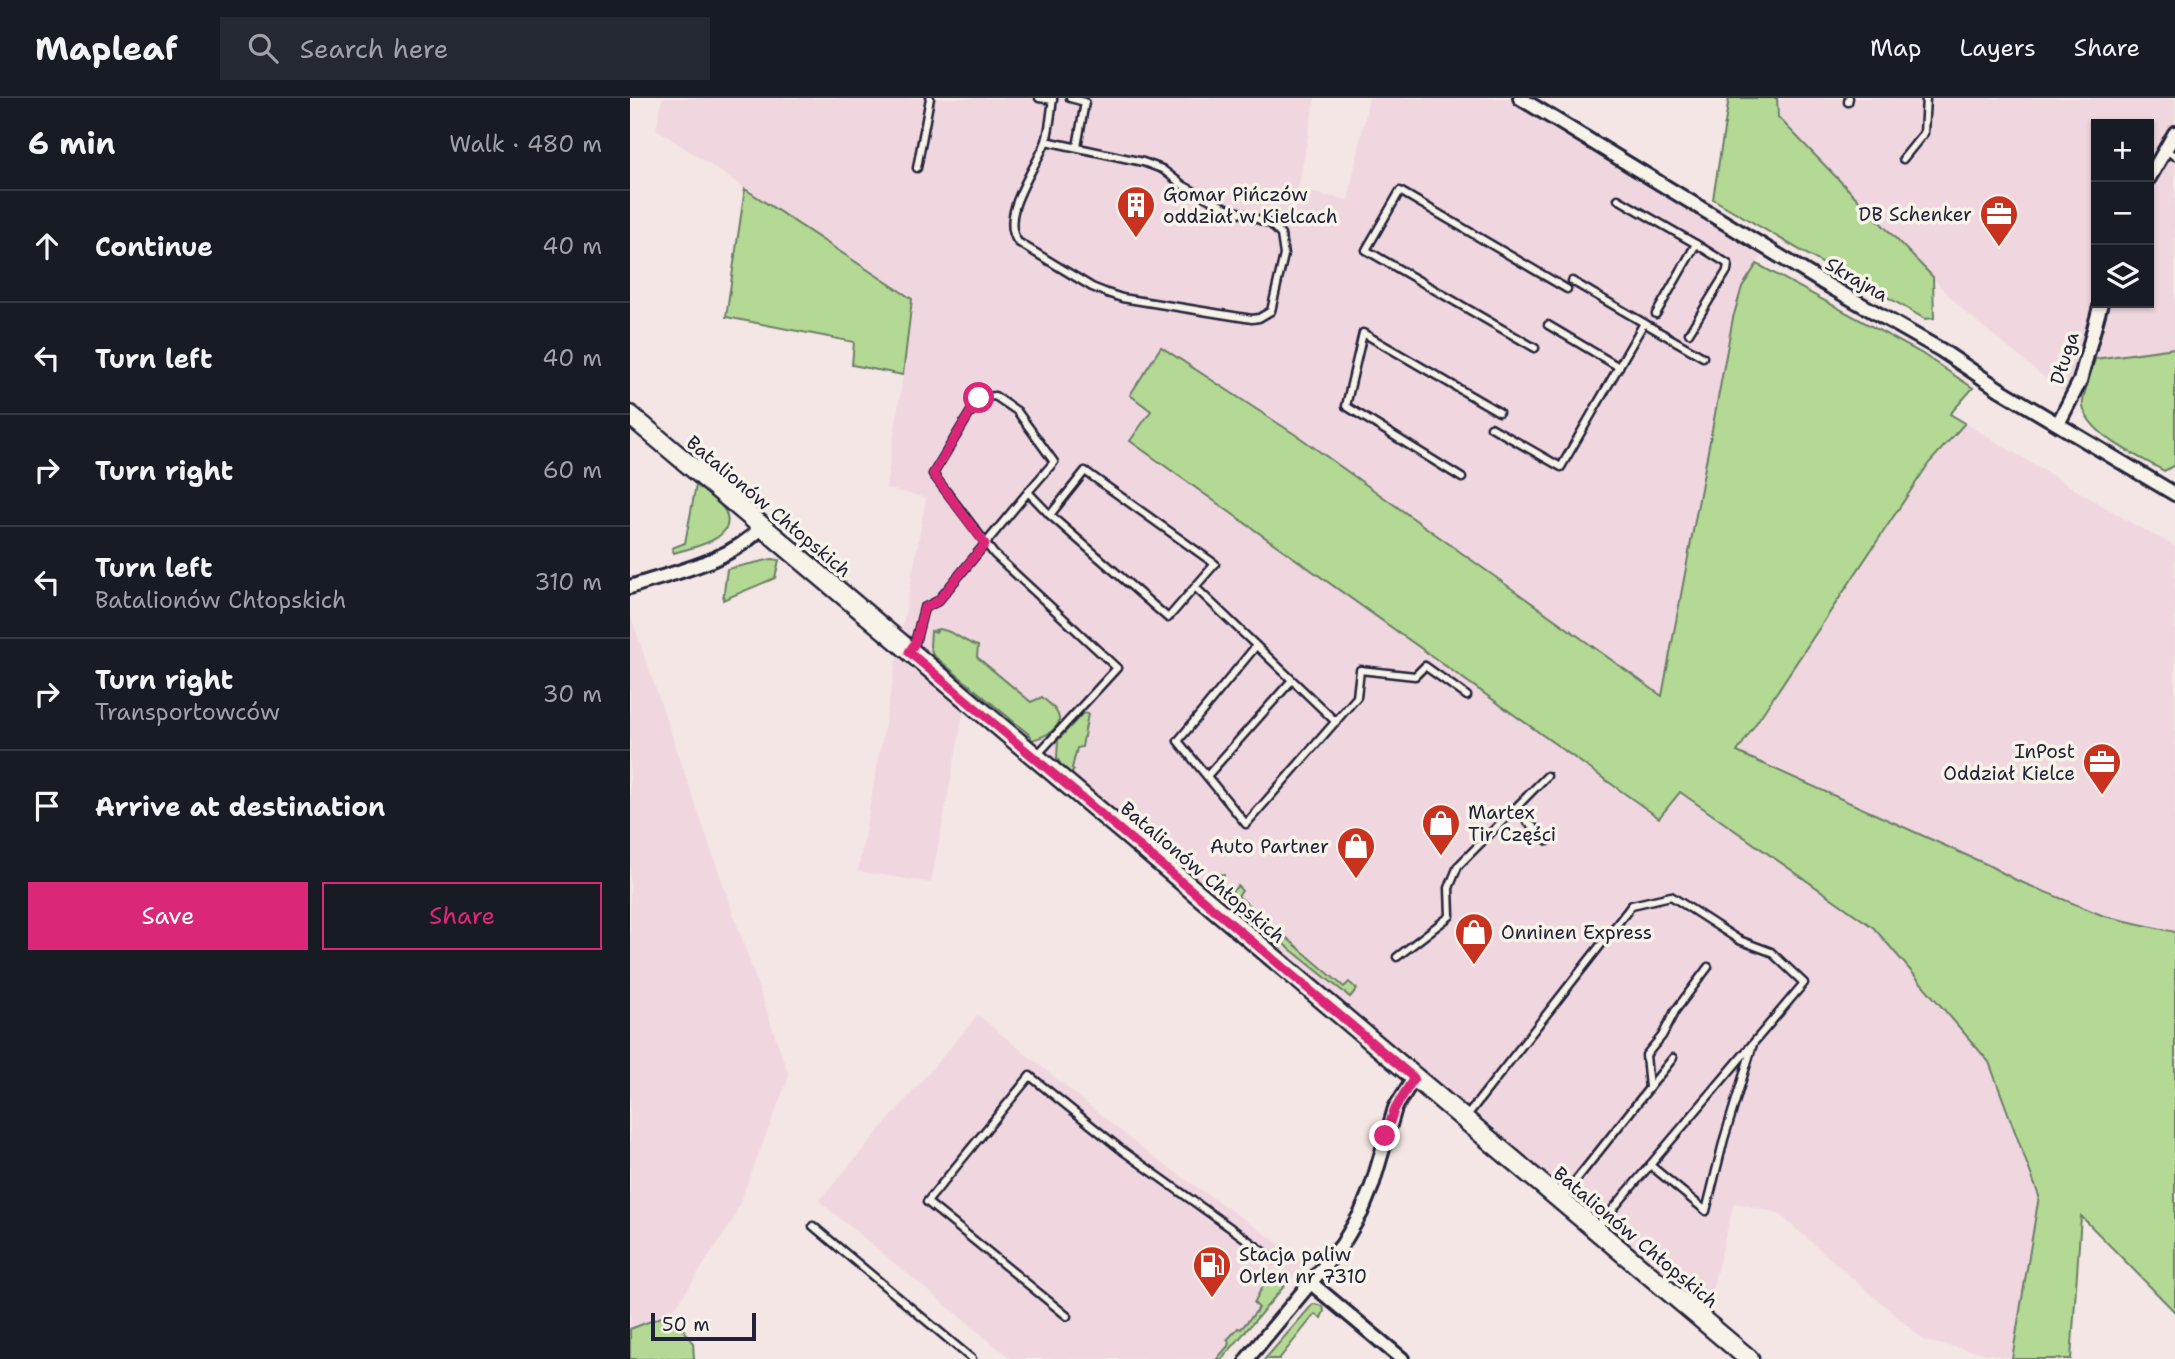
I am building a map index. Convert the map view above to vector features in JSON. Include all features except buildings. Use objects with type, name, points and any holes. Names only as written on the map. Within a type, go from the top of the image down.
[{"type":"street","name":"Skrajna","points":[[1520,98],[1822,282],[1941,350],[1999,389],[2175,494]]},
{"type":"street","points":[[2154,172],[2170,153],[2175,133]]},
{"type":"street","name":"Długa","points":[[2059,424],[2080,381],[2100,308]]},
{"type":"street","name":"Batalionów Chłopskich","points":[[630,415],[1749,1359]]},
{"type":"street","points":[[630,587],[731,551],[745,543],[762,527]]},
{"type":"street","points":[[1247,1359],[1342,1245],[1361,1213],[1372,1186],[1395,1108],[1414,1078]]},
{"type":"street","points":[[1311,1283],[1402,1359]]},
{"type":"lane","points":[[917,168],[930,98]]},
{"type":"lane","points":[[1039,98],[1053,99],[1046,141],[1020,193],[1015,211],[1013,233],[1018,242],[1092,288],[1122,298],[1252,319],[1271,311],[1283,255],[1281,236],[1271,224],[1224,207],[1184,186],[1162,169],[1143,162],[1046,141]]},
{"type":"lane","points":[[1070,98],[1085,100],[1077,147]]},
{"type":"lane","points":[[1903,159],[1924,133],[1926,98]]},
{"type":"lane","points":[[1535,348],[1366,250],[1400,191],[1567,289]]},
{"type":"lane","points":[[1618,199],[1728,264],[1727,271],[1689,333]]},
{"type":"lane","points":[[1656,314],[1696,244]]},
{"type":"lane","points":[[1572,281],[1703,357]]},
{"type":"lane","points":[[1491,427],[1561,467],[1644,323]]},
{"type":"lane","points":[[1548,325],[1619,367]]},
{"type":"lane","points":[[1462,478],[1346,406],[1363,333],[1499,412]]},
{"type":"lane","points":[[909,652],[915,643],[924,608],[938,601],[985,544],[1028,492],[1054,462],[1017,411],[995,396],[979,398],[933,474],[985,544],[1117,668],[1035,757]]},
{"type":"lane","points":[[1028,492],[1050,514],[1167,618],[1215,564],[1085,471],[1050,514]]},
{"type":"lane","points":[[1195,587],[1336,722]]},
{"type":"lane","points":[[1256,646],[1178,741],[1246,824],[1357,697],[1360,670],[1415,676],[1425,666],[1467,696]]},
{"type":"lane","points":[[1207,776],[1292,680]]},
{"type":"lane","points":[[1397,957],[1450,916],[1449,888],[1458,866],[1548,776]]},
{"type":"lane","points":[[1514,809],[1548,841]]},
{"type":"lane","points":[[1464,1120],[1632,905],[1671,896],[1739,940],[1771,952],[1804,983],[1595,1230]]},
{"type":"lane","points":[[1649,1089],[1646,1055],[1662,1036],[1675,1011],[1708,967]]},
{"type":"lane","points":[[1650,1166],[1706,1211],[1724,1139],[1754,1042]]},
{"type":"lane","points":[[1560,1201],[1673,1058]]},
{"type":"lane","points":[[1067,1316],[927,1202],[1030,1076],[1123,1151],[1274,1259]]},
{"type":"lane","points":[[813,1226],[972,1359]]},
{"type":"shaded area","points":[[662,98],[1315,98],[1298,190],[1348,200],[1369,98],[1520,98],[1767,248],[1742,287],[1733,318],[1663,696],[1302,439],[1152,411],[1658,818],[1680,791],[1874,928],[1989,1062],[2039,1196],[2012,1359],[1925,1341],[1778,1213],[1734,1203],[1704,1322],[966,700],[931,883],[858,871],[926,498],[886,488],[912,299],[656,129]]},
{"type":"shaded area","name":"DB Schenker","points":[[1777,98],[2175,98],[2175,348],[2095,359],[2082,405],[2051,383],[1964,311],[1777,117]]},
{"type":"shaded area","points":[[1965,423],[2133,524],[2175,546],[2175,932],[2104,916],[2016,880],[1737,752],[1929,462]]},
{"type":"shaded area","points":[[630,614],[789,1076],[733,1220],[672,1313],[630,1328]]},
{"type":"shaded area","points":[[978,1015],[1149,1154],[1307,1263],[1222,1359],[1011,1359],[819,1201]]},
{"type":"green space","points":[[1729,98],[1777,98],[1778,117],[1933,277],[1934,318],[1925,319],[1882,294],[1861,286],[1713,199]]},
{"type":"green space","points":[[745,189],[912,299],[903,375],[852,365],[854,342],[726,317]]},
{"type":"green space","points":[[1757,264],[1921,353],[1973,388],[1950,414],[1965,423],[1929,463],[1737,752],[2016,880],[2104,916],[2175,932],[2175,1312],[2081,1216],[2071,1359],[2012,1359],[2039,1196],[1989,1062],[1874,928],[1680,792],[1659,818],[1130,441],[1151,411],[1130,395],[1161,347],[1302,439],[1662,696],[1733,318],[1742,287]]},
{"type":"green space","points":[[2175,348],[2175,465],[2164,471],[2105,436],[2088,418],[2083,403],[2095,359]]},
{"type":"green space","points":[[696,485],[723,507],[728,521],[725,529],[711,541],[674,553],[672,548],[685,543]]},
{"type":"green space","points":[[772,559],[779,560],[775,578],[723,600],[727,569]]},
{"type":"green space","points":[[939,629],[978,646],[977,657],[1031,702],[1042,697],[1058,715],[1055,729],[1031,740],[1031,736],[933,655],[930,646],[931,631],[936,633],[935,630]]},
{"type":"green space","points":[[1083,713],[1088,714],[1082,747],[1077,748],[1071,774],[1064,772],[1058,765],[1058,740]]},
{"type":"green space","points":[[1224,875],[1222,883],[1232,891],[1238,886],[1242,891],[1238,896],[1344,987],[1349,982],[1357,989],[1350,997],[1275,937],[1256,927],[1217,891],[1216,877]]},
{"type":"green space","points":[[1276,1280],[1286,1284],[1222,1359],[1217,1359],[1228,1346],[1227,1340],[1238,1328],[1241,1329],[1259,1308],[1254,1303],[1262,1288]]},
{"type":"green space","points":[[1313,1304],[1323,1306],[1321,1318],[1315,1314],[1279,1359],[1265,1359]]},
{"type":"green space","points":[[672,1313],[693,1343],[694,1359],[630,1359],[630,1329]]},
{"type":"place","name":"Gomar Pińczów oddział w Kielcach","points":[[1136,239]]},
{"type":"place","name":"DB Schenker","points":[[1999,248]]},
{"type":"place","name":"InPost Oddział Kielce","points":[[2102,796]]},
{"type":"place","name":"Martex Tir Części","points":[[1441,857]]},
{"type":"place","name":"Auto Partner","points":[[1356,880]]},
{"type":"place","name":"Onninen Express","points":[[1474,966]]},
{"type":"place","name":"Stacja paliw Orlen nr 7310","points":[[1212,1299]]},
{"type":"route","points":[[979,398],[933,474],[985,544],[938,601],[924,608],[915,643],[909,652],[1414,1078],[1395,1108],[1385,1136]]}]
